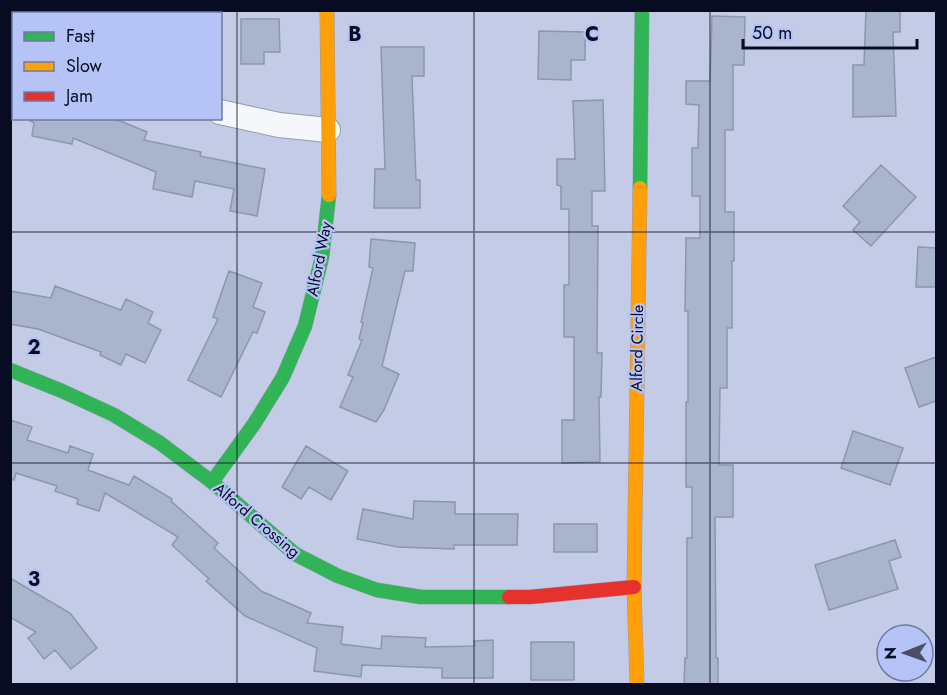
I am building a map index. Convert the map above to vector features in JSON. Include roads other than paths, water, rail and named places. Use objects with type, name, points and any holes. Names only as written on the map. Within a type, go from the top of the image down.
[{"type":"street","name":"Alford Way","points":[[212,482],[254,424],[283,377],[305,326],[322,257],[329,200],[327,10]]},
{"type":"street","name":"Alford Circle","points":[[636,684],[634,587],[642,11]]},
{"type":"street","points":[[222,112],[279,125],[328,130]]},
{"type":"street","name":"Alford Crossing","points":[[10,370],[114,415],[160,443],[212,482],[295,554],[338,576],[377,590],[421,597],[530,597],[634,587]]}]
